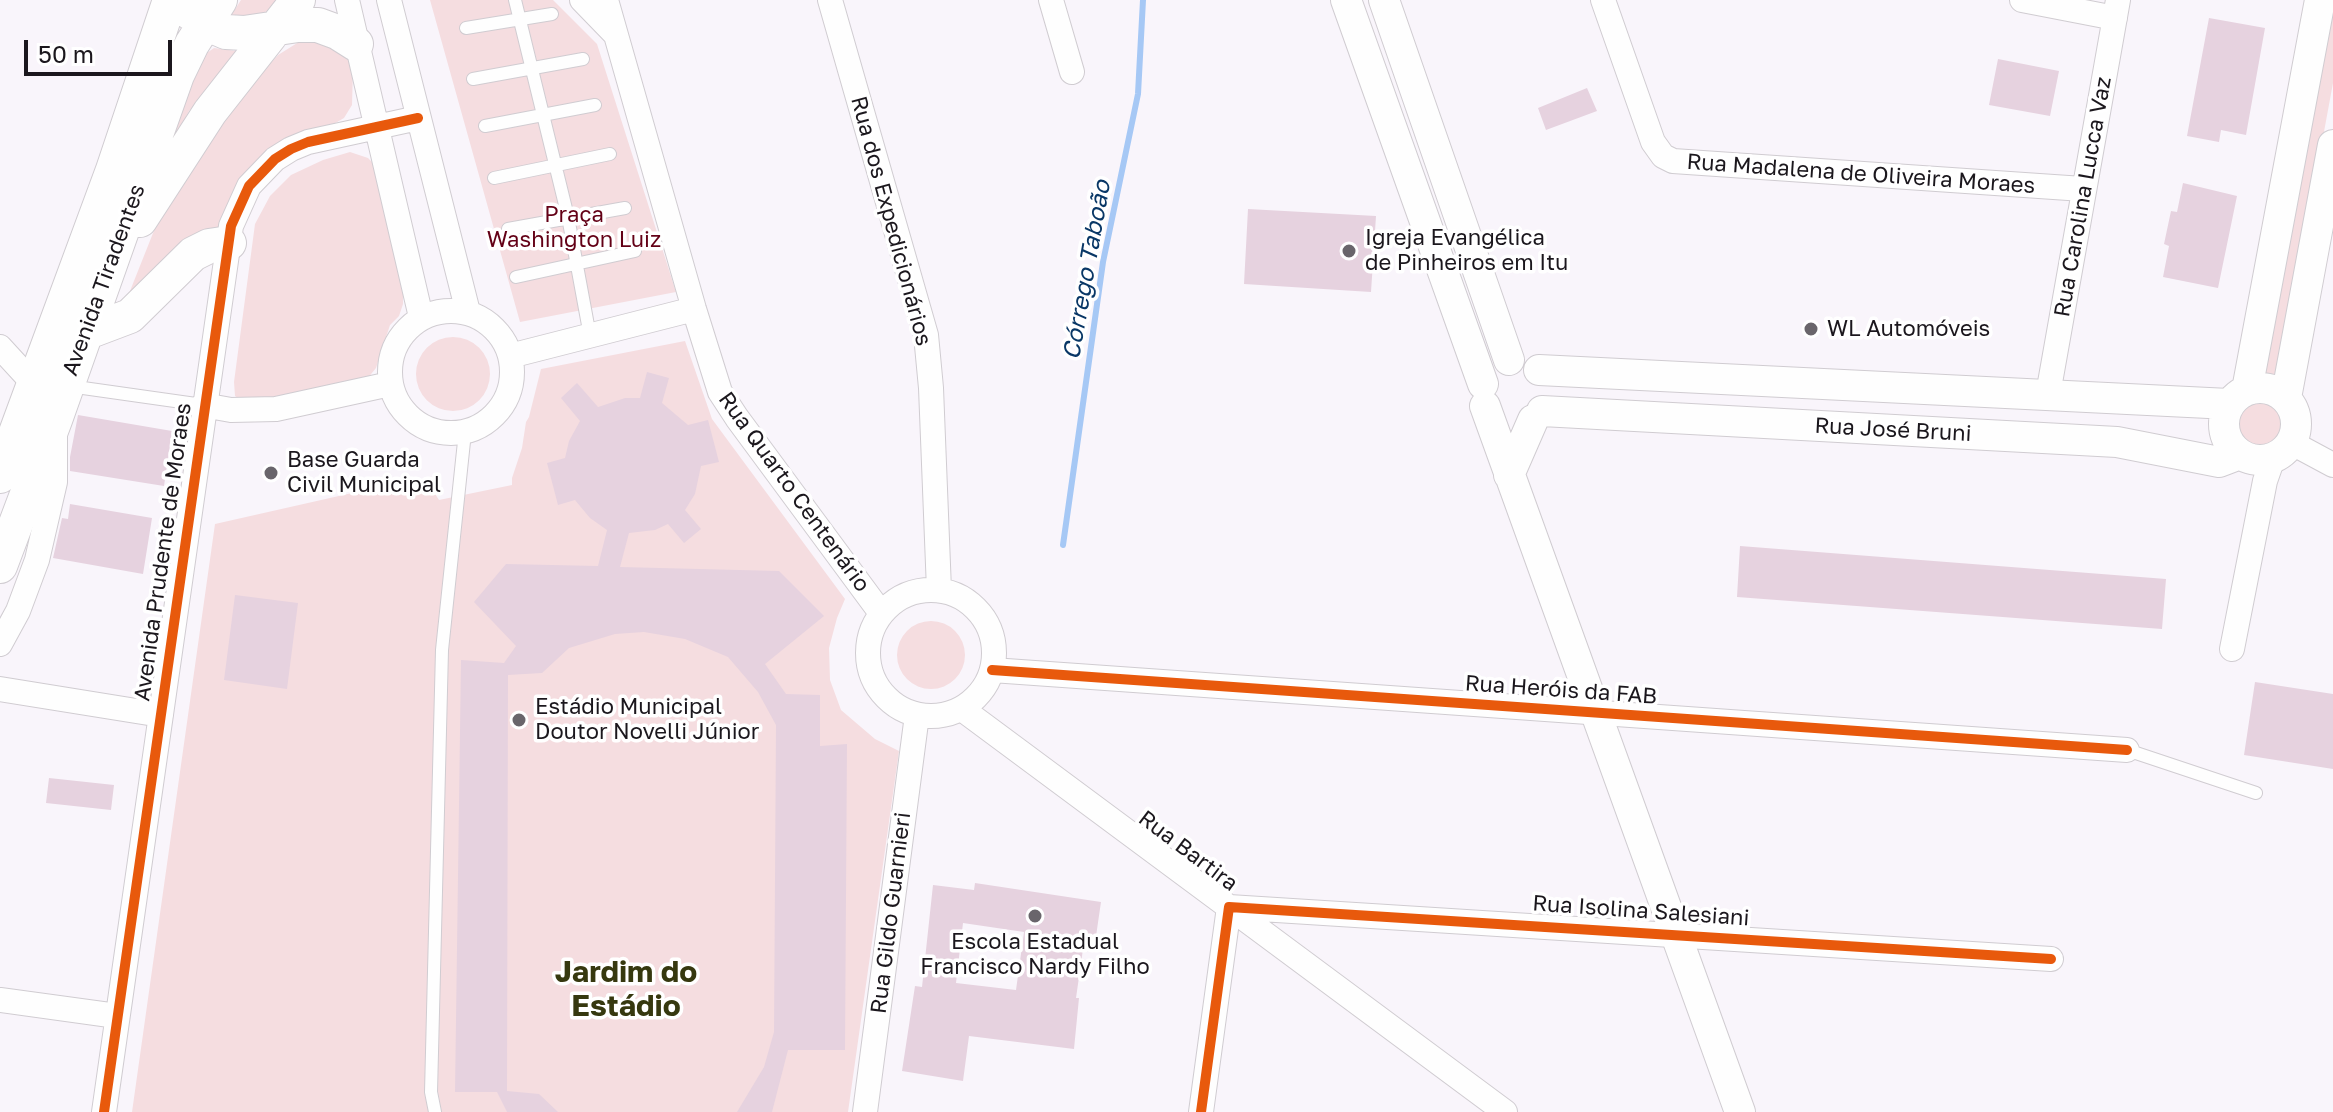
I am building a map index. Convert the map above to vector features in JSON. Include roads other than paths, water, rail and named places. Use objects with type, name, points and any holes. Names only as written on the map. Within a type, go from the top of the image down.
[{"type":"main road","name":"Avenida Tiradentes","points":[[0,566],[55,420],[50,384],[113,170],[170,0]]},
{"type":"main road","points":[[105,279],[153,198],[210,112],[298,0]]},
{"type":"main road","name":"Avenida Tiradentes","points":[[0,476],[50,384],[85,333],[202,8]]},
{"type":"main road","points":[[202,8],[226,32],[318,25],[356,44]]},
{"type":"main road","points":[[85,333],[130,316],[193,254],[209,246],[229,243]]},
{"type":"street","points":[[347,0],[421,317]]},
{"type":"street","points":[[389,0],[468,312]]},
{"type":"street","points":[[582,0],[617,36]]},
{"type":"street","name":"Rua Quarto Centenário","points":[[606,0],[720,392],[881,613]]},
{"type":"street","name":"Rua dos Expedicionários","points":[[830,0],[926,335],[939,590]]},
{"type":"street","points":[[1051,0],[1072,72]]},
{"type":"street","points":[[1346,0],[1491,415],[1511,425],[1538,415]]},
{"type":"street","points":[[1384,0],[1509,360]]},
{"type":"street","name":"Rua Madalena de Oliveira Moraes","points":[[1603,0],[1653,142],[1663,156],[1673,161],[2083,189]]},
{"type":"street","points":[[2022,0],[2116,9]]},
{"type":"street","points":[[2320,0],[2238,397],[2224,417],[2230,444],[2240,454],[2262,461],[2282,451],[2333,465]]},
{"type":"street","name":"Rua Carolina Lucca Vaz","points":[[2048,394],[2116,9]]},
{"type":"street","name":"Avenida Prudente de Moraes","points":[[104,1112],[231,226],[242,196],[275,159],[308,142],[418,118]]},
{"type":"street","points":[[2232,649],[2265,481],[2297,420],[2286,398],[2333,145]]},
{"type":"street","points":[[510,356],[694,309]]},
{"type":"street","points":[[444,310],[468,312],[487,322],[502,337],[510,356],[513,376],[498,411],[483,424],[465,432],[445,433],[426,428],[409,418],[397,402],[390,384],[389,364],[395,345],[406,329],[421,317],[444,310]]},
{"type":"street","points":[[0,347],[50,384]]},
{"type":"street","points":[[1509,475],[1548,390],[1539,370],[1520,360],[1498,364],[1489,373],[1484,395],[1509,475],[1740,1112]]},
{"type":"street","name":"Rua José Bruni","points":[[1539,370],[2048,394],[2238,397]]},
{"type":"street","points":[[203,405],[255,411],[276,409],[390,384]]},
{"type":"street","points":[[2238,397],[2267,389],[2286,398]]},
{"type":"street","name":"Rua José Bruni","points":[[1538,415],[2117,442],[2219,462],[2240,454]]},
{"type":"street","points":[[0,644],[18,611],[49,516],[55,482],[55,420]]},
{"type":"street","points":[[939,590],[968,601],[980,612],[993,639],[995,655],[992,670],[981,692],[962,709],[932,716],[917,715],[892,702],[875,682],[869,665],[868,647],[872,629],[881,613],[893,602],[907,594],[939,590]]},
{"type":"street","name":"Rua Heróis da FAB","points":[[992,670],[2127,750]]},
{"type":"street","points":[[0,689],[161,715]]},
{"type":"street","name":"Rua Bartira","points":[[962,709],[1505,1112]]},
{"type":"street","name":"Rua Gildo Guarnieri","points":[[865,1112],[917,715]]},
{"type":"street","points":[[1201,1112],[1229,907]]},
{"type":"street","name":"Rua Isolina Salesiani","points":[[1229,907],[2051,959]]},
{"type":"street","points":[[0,1000],[117,1016]]},
{"type":"lane","points":[[515,0],[568,217],[590,336]]},
{"type":"lane","points":[[466,28],[552,14]]},
{"type":"lane","points":[[473,79],[583,59]]},
{"type":"lane","points":[[485,126],[595,105]]},
{"type":"lane","points":[[494,178],[610,154]]},
{"type":"lane","points":[[508,229],[625,208]]},
{"type":"lane","points":[[516,277],[635,251]]},
{"type":"lane","points":[[50,384],[203,405]]},
{"type":"lane","points":[[435,1112],[431,1092],[442,650],[465,432]]},
{"type":"lane","points":[[2127,750],[2256,793]]},
{"type":"waterway","name":"Córrego Taboão","points":[[1063,545],[1103,262],[1138,94],[1143,0]]},
{"type":"place","name":"Igreja Evangélica de Pinheiros em Itu","points":[[1349,251]]},
{"type":"place","name":"WL Automóveis","points":[[1811,329]]},
{"type":"place","name":"Base Guarda Civil Municipal","points":[[271,473]]},
{"type":"place","name":"Estádio Municipal Doutor Novelli Júnior","points":[[519,720]]},
{"type":"place","name":"Escola Estadual Francisco Nardy Filho","points":[[1035,916]]},
{"type":"district","name":"Jardim do Estádio","points":[[626,989]]},
{"type":"park label","name":"Praça Washington Luiz","points":[[574,228]]}]
